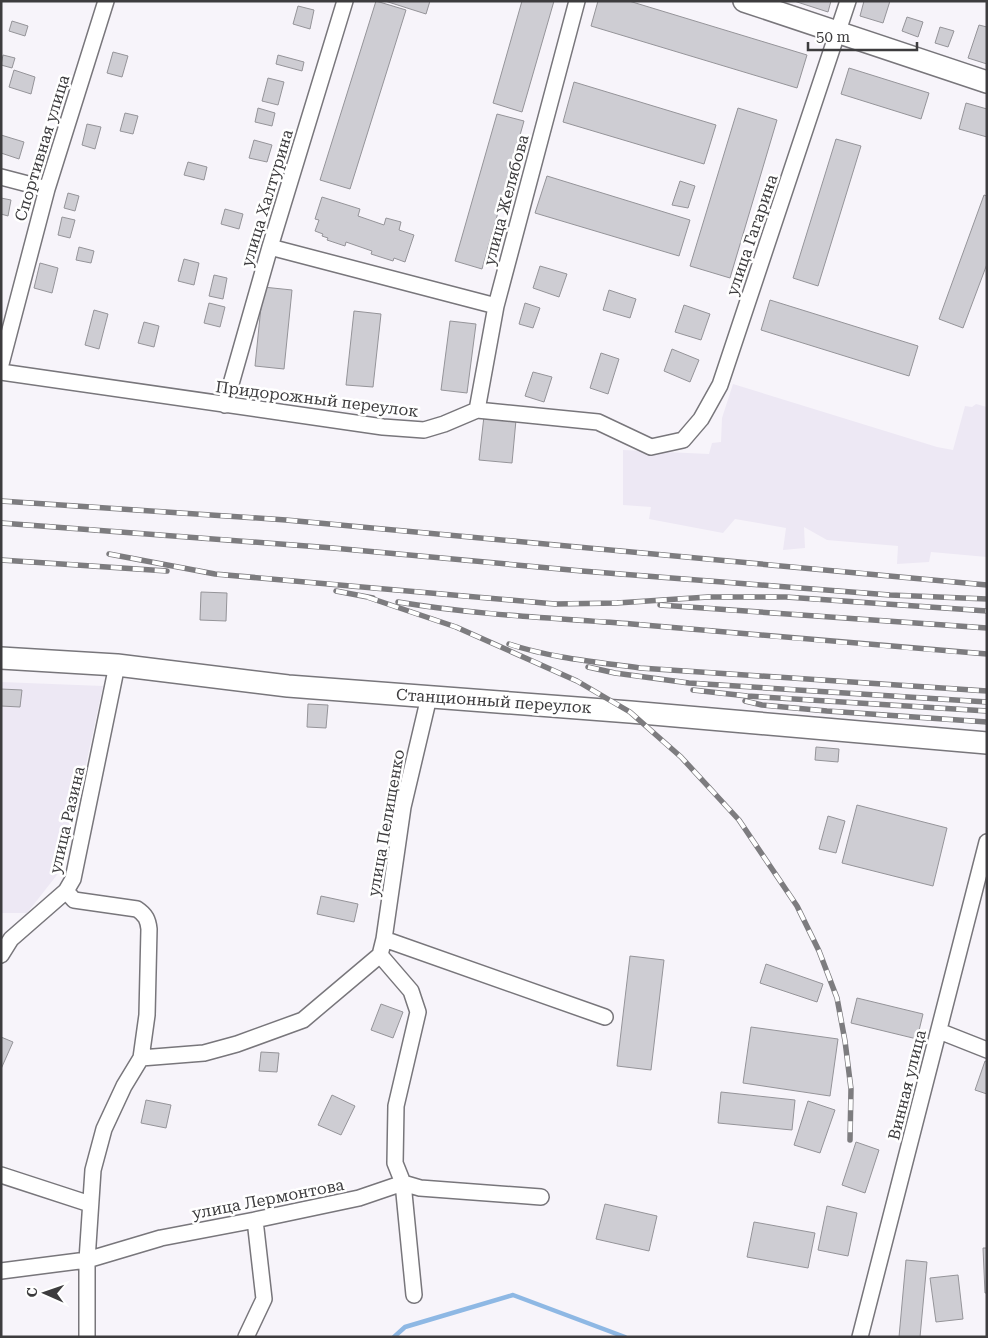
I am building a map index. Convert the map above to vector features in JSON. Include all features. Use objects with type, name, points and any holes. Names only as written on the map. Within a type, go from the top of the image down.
[{"type":"main road","points":[[744,1],[987,82]]},
{"type":"main road","name":"Станционный переулок","points":[[1,658],[117,665],[288,686],[630,712],[987,744]]},
{"type":"street","name":"Спортивная улица","points":[[1,364],[46,189],[106,1]]},
{"type":"street","name":"улица Халтурина","points":[[225,405],[270,247],[345,1]]},
{"type":"street","name":"улица Желябова","points":[[477,410],[496,306],[578,1]]},
{"type":"street","name":"улица Гагарина","points":[[651,447],[683,440],[701,419],[720,385],[848,1]]},
{"type":"street","points":[[1,177],[46,189]]},
{"type":"street","points":[[270,247],[496,306]]},
{"type":"street","name":"Придорожный переулок","points":[[1,372],[383,427],[424,430],[477,410],[598,422],[651,447]]},
{"type":"street","name":"улица Разина","points":[[1,955],[11,939],[66,891],[72,879],[117,665]]},
{"type":"street","name":"улица Пелищенко","points":[[380,955],[384,939],[403,806],[429,697]]},
{"type":"street","name":"Винная улица","points":[[860,1337],[987,842]]},
{"type":"street","points":[[66,891],[74,900],[137,910],[144,913],[149,929],[147,1015],[141,1058],[124,1086],[104,1129],[93,1170],[87,1260],[87,1337]]},
{"type":"street","points":[[384,939],[605,1016]]},
{"type":"street","points":[[141,1058],[204,1053],[246,1041],[303,1020],[380,955],[410,991],[418,1012],[396,1106],[395,1163],[403,1183],[414,1295]]},
{"type":"street","points":[[939,1031],[987,1050]]},
{"type":"street","points":[[1,1175],[90,1204]]},
{"type":"street","points":[[403,1183],[420,1188],[541,1197]]},
{"type":"street","name":"улица Лермонтова","points":[[1,1271],[87,1260],[161,1238],[359,1198],[403,1183]]},
{"type":"street","points":[[246,1337],[264,1299],[255,1220]]},
{"type":"shaded area","points":[[733,384],[937,447],[953,450],[965,406],[972,407],[976,404],[987,407],[987,557],[931,552],[929,562],[897,564],[898,546],[827,540],[804,527],[805,548],[783,550],[786,528],[735,519],[723,533],[649,519],[651,507],[623,505],[623,450],[709,454],[712,443],[721,442],[722,418]]},
{"type":"shaded area","points":[[1,682],[103,686],[64,866],[27,913],[1,913]]},
{"type":"building","points":[[376,1],[406,10],[350,189],[320,180]]},
{"type":"building","points":[[385,1],[430,1],[426,14]]},
{"type":"building","points":[[522,1],[554,1],[522,112],[493,103]]},
{"type":"building","points":[[598,1],[629,1],[807,55],[797,88],[591,26]]},
{"type":"building","points":[[794,1],[831,1],[828,12]]},
{"type":"building","points":[[864,1],[890,1],[883,23],[860,16]]},
{"type":"building","points":[[298,6],[314,10],[310,29],[293,24]]},
{"type":"building","points":[[907,17],[923,22],[918,37],[902,31]]},
{"type":"building","points":[[12,21],[28,26],[25,36],[9,31]]},
{"type":"building","points":[[979,25],[987,27],[987,64],[968,58]]},
{"type":"building","points":[[940,27],[954,31],[948,47],[935,43]]},
{"type":"building","points":[[113,52],[128,56],[122,77],[107,73]]},
{"type":"building","points":[[3,55],[15,58],[12,68],[1,65]]},
{"type":"building","points":[[278,55],[304,62],[302,71],[276,64]]},
{"type":"building","points":[[849,68],[929,93],[921,119],[841,94]]},
{"type":"building","points":[[14,70],[35,77],[31,94],[9,87]]},
{"type":"building","points":[[268,78],[284,82],[278,105],[262,101]]},
{"type":"building","points":[[574,82],[716,125],[704,164],[563,122]]},
{"type":"building","points":[[966,103],[987,109],[987,137],[959,129]]},
{"type":"building","points":[[258,108],[275,113],[272,126],[255,122]]},
{"type":"building","points":[[738,108],[777,120],[730,278],[690,266]]},
{"type":"building","points":[[125,113],[138,116],[133,134],[120,131]]},
{"type":"building","points":[[497,114],[524,121],[482,269],[455,261]]},
{"type":"building","points":[[87,124],[101,127],[95,149],[82,145]]},
{"type":"building","points":[[1,135],[24,142],[19,159],[1,153]]},
{"type":"building","points":[[836,139],[861,146],[818,286],[793,278]]},
{"type":"building","points":[[254,140],[272,145],[267,162],[249,158]]},
{"type":"building","points":[[188,162],[207,167],[204,180],[184,175]]},
{"type":"building","points":[[547,176],[690,220],[679,256],[535,213]]},
{"type":"building","points":[[680,181],[695,186],[688,208],[672,205]]},
{"type":"building","points":[[68,193],[79,196],[75,211],[64,208]]},
{"type":"building","points":[[984,195],[987,196],[987,264],[963,328],[939,319]]},
{"type":"building","points":[[322,197],[360,209],[358,216],[384,225],[386,218],[401,222],[399,230],[414,235],[405,262],[394,258],[393,261],[371,254],[372,251],[346,242],[345,246],[327,240],[328,238],[322,236],[323,234],[315,231],[319,220],[315,219]]},
{"type":"building","points":[[1,198],[11,200],[8,216],[1,214]]},
{"type":"building","points":[[225,209],[243,214],[239,229],[221,224]]},
{"type":"building","points":[[62,217],[75,220],[70,238],[58,235]]},
{"type":"building","points":[[79,247],[94,251],[91,263],[76,260]]},
{"type":"building","points":[[184,259],[199,263],[194,285],[178,281]]},
{"type":"building","points":[[40,263],[58,268],[52,293],[34,288]]},
{"type":"building","points":[[540,266],[567,274],[559,297],[533,288]]},
{"type":"building","points":[[214,275],[227,278],[223,299],[209,296]]},
{"type":"building","points":[[263,287],[292,290],[284,369],[255,366]]},
{"type":"building","points":[[609,290],[636,299],[630,318],[603,310]]},
{"type":"building","points":[[770,300],[918,346],[909,376],[761,330]]},
{"type":"building","points":[[209,303],[225,307],[220,327],[204,323]]},
{"type":"building","points":[[525,303],[540,308],[533,328],[519,324]]},
{"type":"building","points":[[684,305],[710,314],[701,340],[675,332]]},
{"type":"building","points":[[94,310],[108,314],[99,349],[85,345]]},
{"type":"building","points":[[354,311],[381,314],[373,387],[346,385]]},
{"type":"building","points":[[450,321],[476,324],[467,393],[441,390]]},
{"type":"building","points":[[144,322],[159,326],[154,347],[138,343]]},
{"type":"building","points":[[672,349],[699,360],[690,382],[664,371]]},
{"type":"building","points":[[601,353],[619,359],[608,394],[590,388]]},
{"type":"building","points":[[533,372],[552,377],[544,402],[525,396]]},
{"type":"building","points":[[484,416],[516,420],[512,463],[479,460]]},
{"type":"building","points":[[201,592],[227,593],[226,621],[200,620]]},
{"type":"building","points":[[1,689],[22,690],[20,707],[1,706]]},
{"type":"building","points":[[308,704],[328,705],[326,728],[307,727]]},
{"type":"building","points":[[816,747],[839,749],[838,762],[815,760]]},
{"type":"building","points":[[857,805],[947,828],[933,886],[842,863]]},
{"type":"building","points":[[828,816],[845,821],[836,853],[819,849]]},
{"type":"building","points":[[321,896],[358,904],[354,922],[317,914]]},
{"type":"building","points":[[630,956],[664,960],[651,1070],[617,1066]]},
{"type":"building","points":[[766,964],[823,984],[817,1002],[760,983]]},
{"type":"building","points":[[857,998],[923,1014],[917,1039],[851,1023]]},
{"type":"building","points":[[381,1004],[403,1012],[393,1038],[371,1030]]},
{"type":"building","points":[[751,1027],[838,1039],[830,1096],[743,1083]]},
{"type":"building","points":[[1,1037],[13,1042],[1,1069]]},
{"type":"building","points":[[261,1052],[279,1053],[277,1072],[259,1071]]},
{"type":"building","points":[[985,1061],[987,1062],[987,1094],[975,1090]]},
{"type":"building","points":[[721,1092],[795,1100],[792,1130],[718,1123]]},
{"type":"building","points":[[332,1095],[355,1106],[341,1135],[318,1125]]},
{"type":"building","points":[[146,1100],[171,1105],[166,1128],[141,1123]]},
{"type":"building","points":[[808,1101],[835,1110],[820,1153],[794,1145]]},
{"type":"building","points":[[856,1142],[879,1150],[865,1193],[842,1185]]},
{"type":"building","points":[[605,1204],[657,1216],[649,1251],[596,1239]]},
{"type":"building","points":[[827,1206],[857,1213],[848,1256],[818,1250]]},
{"type":"building","points":[[754,1222],[815,1233],[808,1268],[747,1257]]},
{"type":"building","points":[[983,1248],[987,1248],[987,1293],[985,1293]]},
{"type":"building","points":[[906,1260],[927,1262],[920,1337],[899,1337]]},
{"type":"building","points":[[958,1275],[963,1319],[936,1322],[930,1278]]},
{"type":"waterway","points":[[394,1337],[405,1327],[513,1295],[625,1337]]},
{"type":"railway","points":[[1,501],[286,520],[987,585]]},
{"type":"railway","points":[[1,523],[333,548],[582,571],[890,595],[987,599]]},
{"type":"railway","points":[[109,554],[215,574],[555,604],[617,603],[708,597],[786,597],[987,611]]},
{"type":"railway","points":[[1,560],[167,571]]},
{"type":"railway","points":[[336,591],[373,598]]},
{"type":"railway","points":[[367,597],[456,627],[577,681],[630,712],[681,757],[739,820],[797,906],[819,951],[837,998],[851,1089],[850,1140]]},
{"type":"railway","points":[[398,602],[485,613],[987,654]]},
{"type":"railway","points":[[660,605],[987,628]]},
{"type":"railway","points":[[509,644],[558,656],[640,668],[987,691]]},
{"type":"railway","points":[[588,667],[615,673],[689,683],[987,702]]},
{"type":"railway","points":[[693,690],[747,696],[987,711]]},
{"type":"railway","points":[[745,701],[762,705],[827,711],[987,722]]}]
